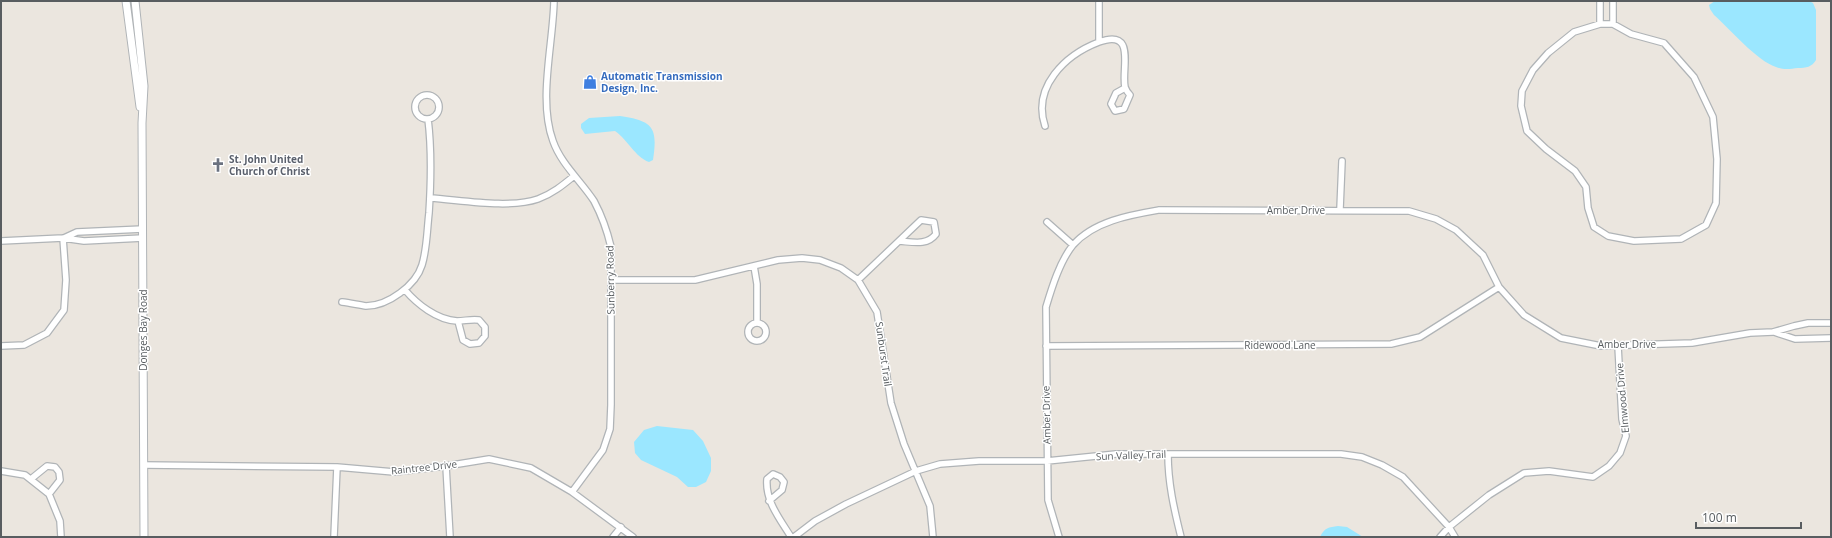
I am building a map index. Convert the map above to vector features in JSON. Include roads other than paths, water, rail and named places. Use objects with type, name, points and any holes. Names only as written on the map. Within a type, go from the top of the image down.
[{"type":"street","name":"Donges Bay Road","points":[[126,1],[142,123]]},
{"type":"street","name":"Donges Bay Road","points":[[135,1],[144,86],[142,123],[144,537]]},
{"type":"street","name":"Sunberry Road","points":[[554,1],[545,96],[546,114],[553,141],[564,162],[593,201],[606,226],[611,247],[610,430],[603,450],[572,492]]},
{"type":"street","points":[[1099,1],[1099,42]]},
{"type":"street","points":[[1600,1],[1600,24]]},
{"type":"street","points":[[1613,1],[1614,24]]},
{"type":"street","points":[[1600,24],[1614,24],[1631,34],[1664,43],[1694,77],[1713,117],[1717,159],[1716,203],[1706,225],[1681,239],[1634,241],[1608,236],[1594,227],[1588,208],[1586,187],[1582,181],[1575,171],[1546,149],[1527,131],[1521,106],[1522,91],[1533,70],[1548,53],[1574,32],[1600,24]]},
{"type":"street","points":[[1045,126],[1042,105],[1047,88],[1056,70],[1070,56],[1085,47],[1113,39],[1119,41],[1124,46],[1126,55],[1125,88]]},
{"type":"street","points":[[425,95],[433,96],[438,103],[438,112],[432,118],[428,119],[421,118],[414,109],[416,101],[425,95]]},
{"type":"street","points":[[342,302],[368,306],[393,298],[405,290],[422,266],[430,198],[432,148],[428,119]]},
{"type":"street","points":[[1340,209],[1342,161]]},
{"type":"street","points":[[430,198],[514,203],[538,199],[557,190],[574,176]]},
{"type":"street","name":"Amber Drive","points":[[1059,537],[1048,500],[1046,306],[1056,276],[1073,246],[1088,232],[1124,216],[1159,210],[1340,209],[1409,211],[1436,219],[1456,230],[1483,255],[1499,287],[1524,315],[1561,338],[1601,346],[1692,343],[1750,333],[1773,332],[1801,324],[1831,323]]},
{"type":"street","points":[[858,280],[921,220],[934,222],[936,234],[931,240],[922,242],[899,241]]},
{"type":"street","points":[[1047,222],[1073,246]]},
{"type":"street","points":[[63,238],[77,232],[143,228]]},
{"type":"street","points":[[1,346],[24,345],[47,333],[64,310],[66,280],[63,238]]},
{"type":"street","points":[[1,241],[63,238],[84,241],[143,238]]},
{"type":"street","name":"Sunburst Trail","points":[[611,280],[695,280],[778,260],[802,258],[820,260],[841,268],[858,280],[877,312],[891,403],[904,444],[930,506],[933,537]]},
{"type":"street","points":[[754,266],[757,284],[757,322]]},
{"type":"street","name":"Ridewood Lane","points":[[1046,346],[1391,344],[1420,337],[1499,287]]},
{"type":"street","points":[[405,290],[413,299],[428,310],[445,318],[458,321],[470,319],[479,320],[485,327],[485,336],[479,343],[470,344],[462,340],[458,321]]},
{"type":"street","name":"Amber Drive","points":[[1773,332],[1795,339],[1831,338]]},
{"type":"street","name":"Elmwood Drive","points":[[1440,537],[1449,527],[1488,495],[1524,473],[1550,471],[1593,477],[1609,466],[1620,453],[1626,436],[1622,419],[1618,346]]},
{"type":"street","name":"Sun Valley Trail","points":[[792,537],[815,521],[846,504],[916,471],[940,464],[979,461],[1047,461],[1116,454],[1341,454],[1362,457],[1382,465],[1403,477],[1449,527],[1455,537]]},
{"type":"street","points":[[1168,454],[1168,477],[1172,504],[1181,537]]},
{"type":"street","name":"Raintree Drive","points":[[144,465],[337,466],[394,472],[489,459],[531,468],[572,492],[633,537]]},
{"type":"street","points":[[31,479],[47,466],[54,467],[59,472],[60,480],[49,494]]},
{"type":"street","points":[[334,537],[337,466]]},
{"type":"street","points":[[446,466],[450,537]]},
{"type":"street","points":[[1,471],[25,475],[49,494],[60,521],[61,537]]},
{"type":"street","points":[[769,501],[782,490],[784,482],[780,477],[774,474],[767,480],[766,488],[769,501],[792,537]]},
{"type":"street","points":[[613,537],[621,527]]},
{"type":"water","points":[[1715,1],[1809,1],[1813,3],[1816,10],[1816,60],[1813,64],[1804,68],[1784,69],[1769,64],[1752,52],[1714,15],[1709,5]]},
{"type":"water","points":[[620,116],[640,120],[651,128],[655,140],[653,160],[649,162],[644,160],[615,131],[585,134],[581,128],[581,124],[589,118]]},
{"type":"water","points":[[657,426],[693,430],[703,441],[711,458],[711,471],[706,482],[696,487],[688,487],[677,477],[641,460],[635,453],[634,442],[644,430]]},
{"type":"water","points":[[1338,526],[1347,527],[1363,537],[1320,537],[1327,528]]},
{"type":"place","name":"Automatic Transmission Design, Inc.","points":[[590,82]]},
{"type":"place","name":"St. John United Church of Christ","points":[[218,165]]}]
